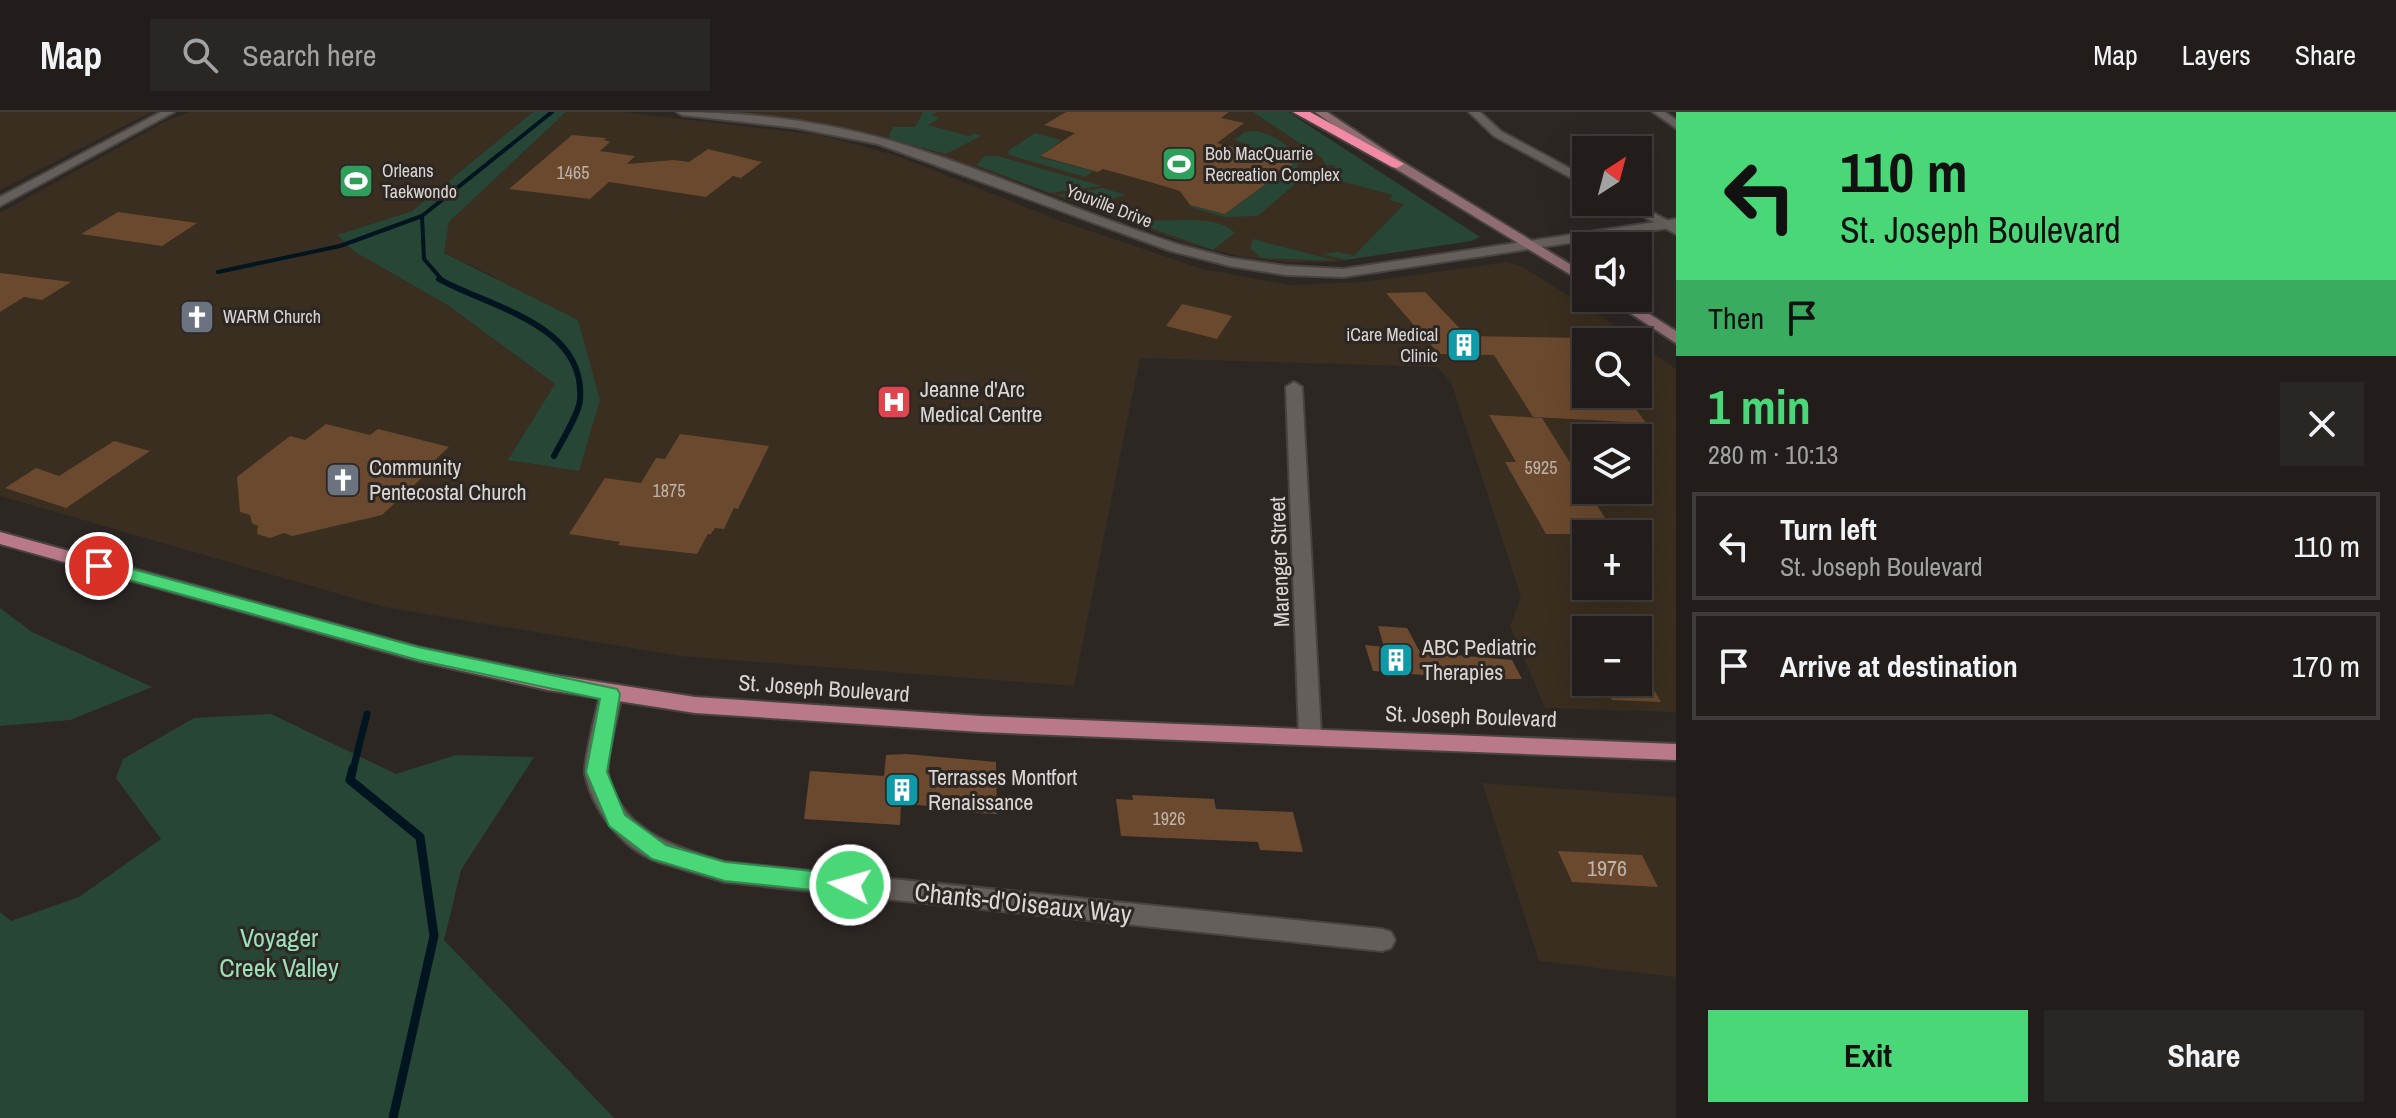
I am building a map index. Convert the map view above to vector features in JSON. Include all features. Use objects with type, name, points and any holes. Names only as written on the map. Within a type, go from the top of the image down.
[{"type":"highway","points":[[1300,112],[1397,164]]},
{"type":"main road","points":[[1320,112],[1397,164],[1572,271]]},
{"type":"main road","points":[[1636,312],[1676,338]]},
{"type":"main road","name":"St. Joseph Boulevard","points":[[0,538],[363,640],[611,694],[695,705],[981,724],[1672,750]]},
{"type":"street","points":[[0,202],[169,112]]},
{"type":"street","name":"Youville Drive","points":[[682,112],[766,120],[844,133],[907,150],[1177,251],[1281,272],[1343,273],[1673,226]]},
{"type":"street","points":[[1474,112],[1498,134],[1572,174]]},
{"type":"street","points":[[1658,112],[1676,125]]},
{"type":"street","points":[[1652,216],[1673,226]]},
{"type":"street","name":"Marenger Street","points":[[1294,387],[1310,735]]},
{"type":"street","name":"Chants-d'Oiseaux Way","points":[[611,694],[596,772],[617,820],[659,852],[725,872],[1382,940]]},
{"type":"shaded area","points":[[0,112],[151,112],[0,190]]},
{"type":"shaded area","points":[[191,112],[533,112],[412,211],[337,235],[355,252],[449,306],[555,384],[600,400],[493,276],[444,253],[449,222],[566,112],[621,112],[820,135],[898,156],[1058,220],[1202,269],[1289,285],[1365,282],[1507,262],[1523,267],[1572,298],[1572,312],[1594,312],[1604,318],[1618,328],[1572,328],[1572,408],[1652,408],[1652,352],[1676,369],[1676,712],[1545,708],[1510,626],[1521,597],[1451,382],[1437,367],[1140,358],[1074,686],[679,656],[384,607],[0,496],[0,213],[170,119]]},
{"type":"shaded area","points":[[739,112],[1280,112],[1478,239],[1334,262],[1289,262],[1243,257],[1185,243],[903,141]]},
{"type":"shaded area","points":[[1482,783],[1676,797],[1676,977],[1539,961]]},
{"type":"green space","points":[[533,112],[566,112],[449,222],[444,253],[578,320],[600,400],[579,471],[508,460],[555,384],[449,306],[355,252],[337,235],[412,211]]},
{"type":"green space","points":[[923,112],[937,112],[932,115],[940,118],[928,125],[969,136],[975,133],[981,136],[946,154],[890,139],[893,127],[915,127]]},
{"type":"green space","points":[[1253,112],[1288,112],[1480,237],[1471,241],[1345,260],[1323,254],[1338,252],[1354,256],[1404,204],[1389,200],[1393,195],[1333,179],[1336,176],[1327,173],[1327,168],[1335,168],[1334,165],[1326,165],[1322,158]]},
{"type":"green space","points":[[1255,131],[1276,138],[1292,152],[1301,164],[1297,164],[1294,175],[1301,177],[1297,182],[1258,216],[1225,217],[1193,208],[1190,205],[1226,214],[1292,165],[1244,152],[1251,145],[1234,140],[1245,132]]},
{"type":"green space","points":[[1035,133],[1062,140],[1039,157],[1094,171],[1085,177],[1009,155],[1008,151]]},
{"type":"green space","points":[[985,156],[998,156],[1102,186],[1050,193],[976,165]]},
{"type":"green space","points":[[1103,188],[1126,195],[1112,199],[1108,206],[1120,215],[1152,221],[1207,221],[1223,225],[1235,233],[1213,250],[1057,195]]},
{"type":"green space","points":[[1253,239],[1337,261],[1261,258],[1250,248]]},
{"type":"green space","points":[[0,608],[32,632],[152,687],[70,720],[0,726]]},
{"type":"green space","name":"Voyager Creek Valley","points":[[271,714],[396,774],[456,755],[534,757],[461,870],[444,940],[614,1118],[0,1118],[0,912],[11,921],[79,897],[161,839],[116,778],[123,759],[194,718]]},
{"type":"building","name":"Bob MacQuarrie Recreation Complex","points":[[1066,112],[1229,112],[1221,118],[1244,123],[1217,143],[1293,164],[1225,214],[1190,205],[1180,191],[1103,169],[1098,172],[1040,156],[1075,133],[1044,125]]},
{"type":"building","points":[[572,135],[606,138],[604,140],[610,142],[600,151],[635,156],[627,164],[674,160],[689,162],[708,149],[762,162],[741,178],[733,176],[706,197],[609,182],[590,199],[509,189]]},
{"type":"building","points":[[118,212],[197,223],[162,246],[81,234]]},
{"type":"building","points":[[0,273],[71,282],[42,300],[24,297],[0,312]]},
{"type":"building","points":[[1425,292],[1467,336],[1572,338],[1572,408],[1635,408],[1646,423],[1533,417],[1494,355],[1439,354],[1386,293]]},
{"type":"building","points":[[1182,304],[1232,316],[1217,339],[1166,326]]},
{"type":"building","points":[[1489,415],[1542,418],[1572,466],[1572,504],[1596,504],[1606,520],[1572,520],[1572,534],[1546,534],[1505,462],[1516,462]]},
{"type":"building","name":"Community Pentecostal Church","points":[[326,424],[370,435],[378,429],[449,447],[421,473],[426,474],[382,515],[292,536],[284,533],[270,538],[257,534],[258,526],[252,523],[250,515],[240,512],[237,477],[290,436],[305,440]]},
{"type":"building","points":[[680,434],[769,446],[738,509],[734,508],[724,529],[715,528],[708,534],[697,554],[618,545],[620,542],[569,534],[605,478],[641,483],[656,458],[665,459]]},
{"type":"building","points":[[114,441],[150,451],[66,508],[5,488],[36,468],[59,476]]},
{"type":"building","points":[[1378,626],[1407,628],[1420,652],[1512,660],[1522,679],[1449,679],[1373,671],[1365,645],[1384,647]]},
{"type":"building","points":[[1652,687],[1661,702],[1612,700],[1610,696],[1652,696]]},
{"type":"building","name":"Terrasses Montfort Renaissance","points":[[886,755],[996,762],[997,814],[901,804],[900,825],[804,819],[810,771],[884,776]]},
{"type":"building","points":[[1132,795],[1214,799],[1216,809],[1293,812],[1303,852],[1260,850],[1258,842],[1121,836],[1116,799],[1133,800]]},
{"type":"building","points":[[1558,851],[1642,855],[1658,887],[1572,882]]},
{"type":"waterway","points":[[422,216],[552,112]]},
{"type":"waterway","points":[[218,272],[340,246],[422,216]]},
{"type":"waterway","points":[[422,216],[424,259],[443,281]]},
{"type":"waterway","points":[[439,279],[443,281]]},
{"type":"waterway","points":[[443,281],[531,322],[552,336],[568,353],[578,374],[580,400],[554,456]]},
{"type":"waterway","points":[[353,770],[367,714]]},
{"type":"waterway","points":[[353,768],[350,780],[420,837],[434,936],[393,1118]]},
{"type":"place","name":"Bob MacQuarrie Recreation Complex","points":[[1179,164]]},
{"type":"place","name":"Orleans Taekwondo","points":[[356,181]]},
{"type":"place","name":"WARM Church","points":[[197,317]]},
{"type":"place","name":"iCare Medical Clinic","points":[[1464,345]]},
{"type":"place","name":"Jeanne d'Arc Medical Centre","points":[[894,402]]},
{"type":"place","name":"Community Pentecostal Church","points":[[343,480]]},
{"type":"place","name":"ABC Pediatric Therapies","points":[[1396,660]]},
{"type":"place","name":"Terrasses Montfort Renaissance","points":[[902,790]]},
{"type":"route","points":[[99,566],[418,654],[611,694],[596,772],[617,820],[659,852],[725,872],[850,885]]}]
